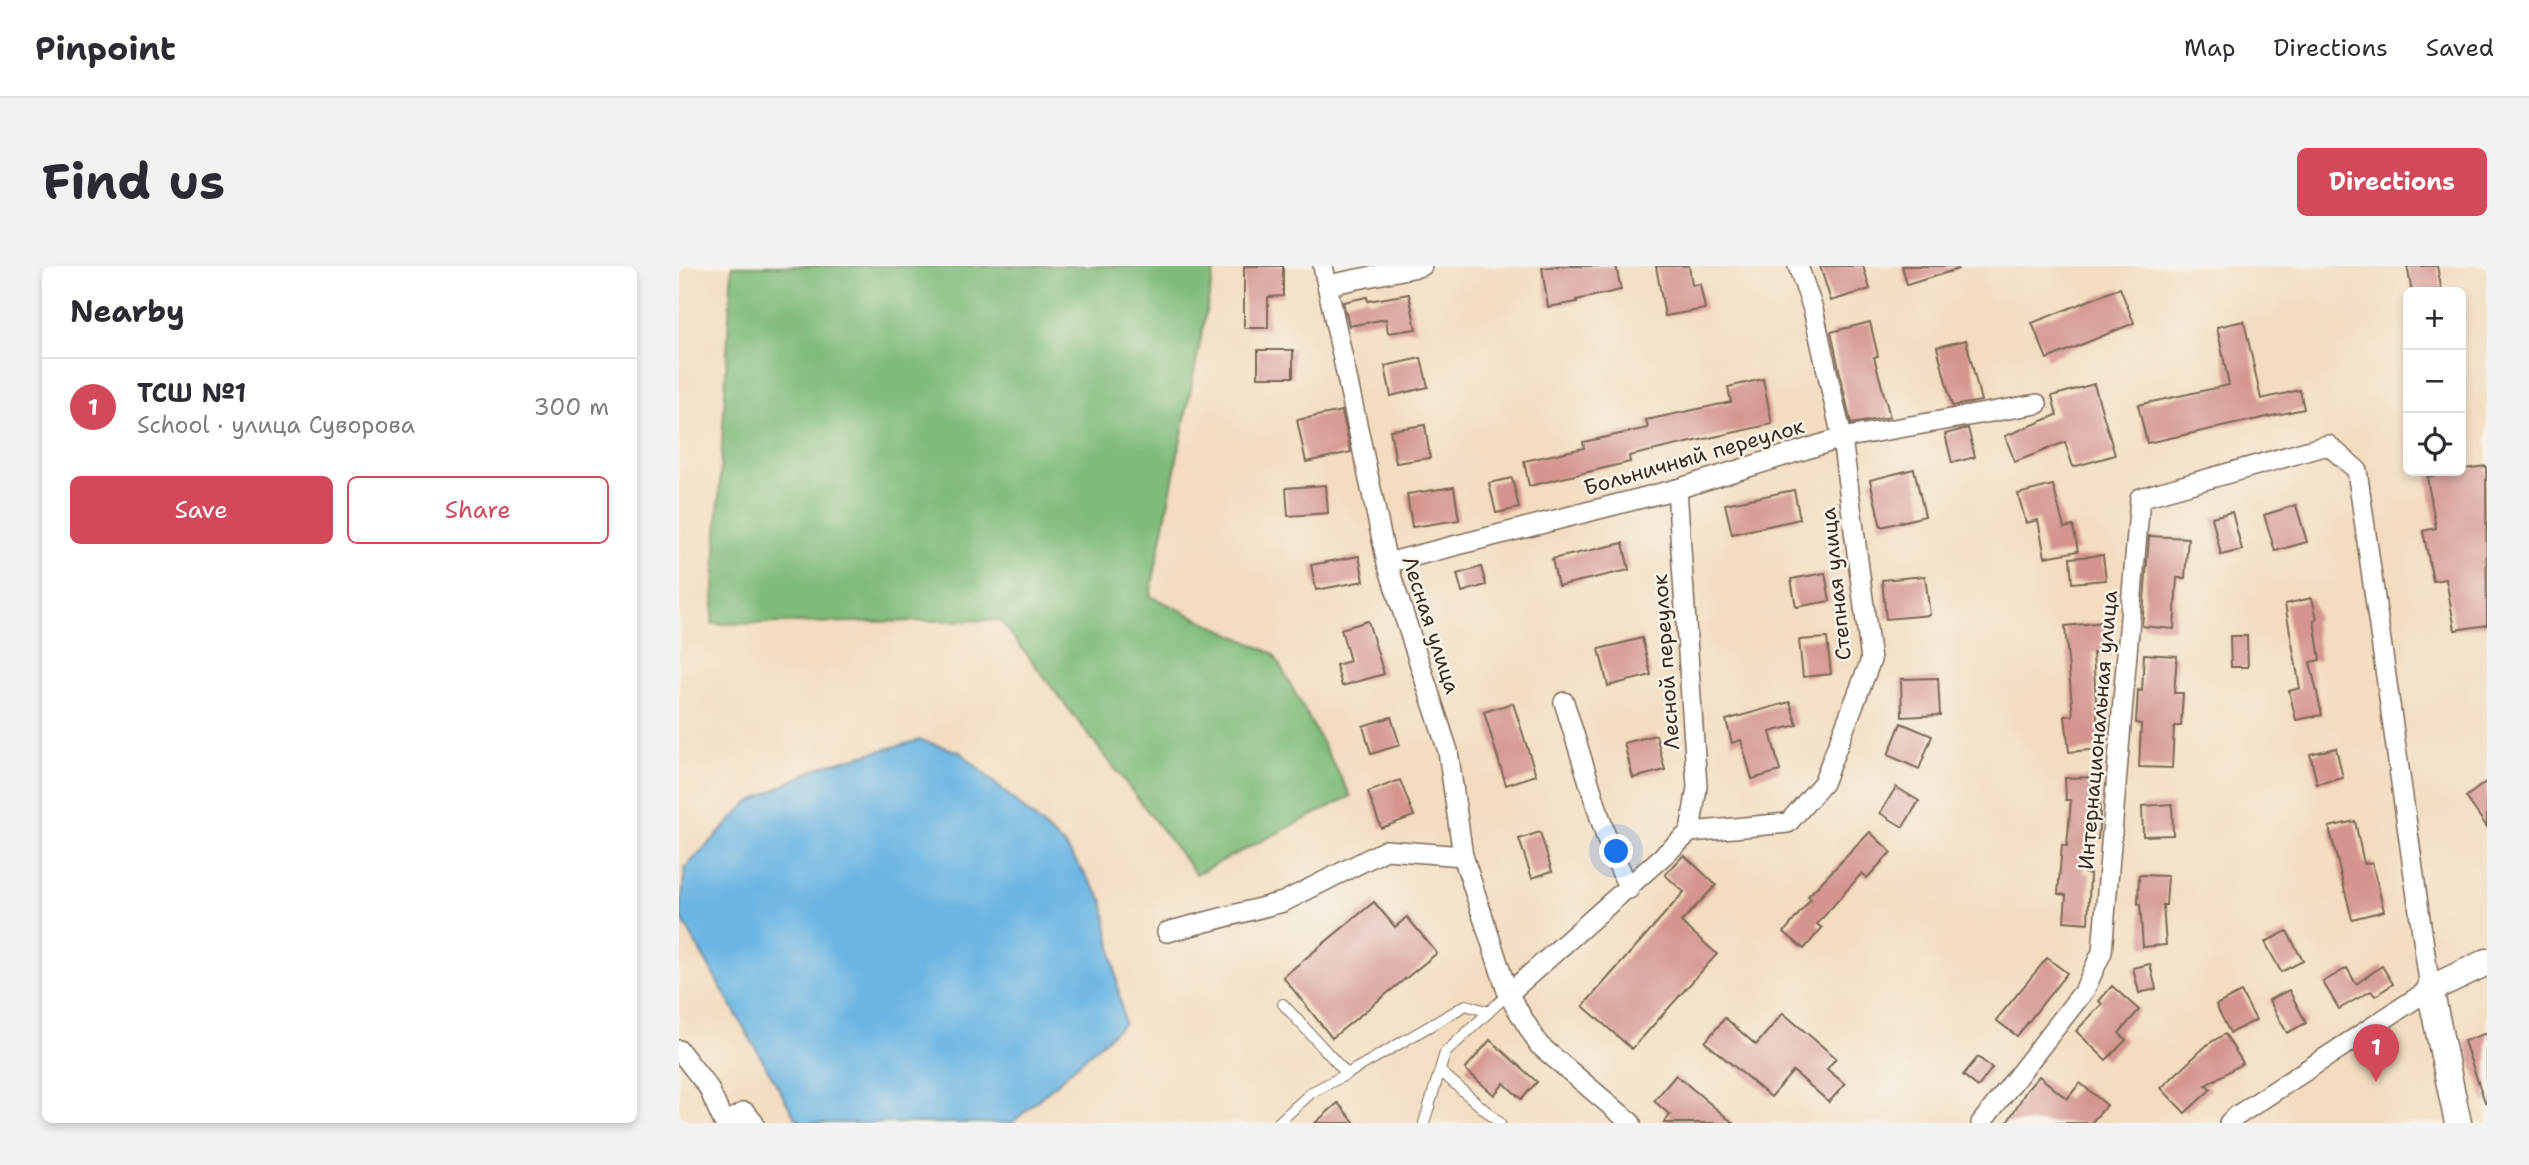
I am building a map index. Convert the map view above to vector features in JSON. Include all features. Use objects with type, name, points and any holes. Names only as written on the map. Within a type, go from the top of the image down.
[{"type":"street","points":[[1326,276],[1422,266]]},
{"type":"street","points":[[1798,266],[1813,309],[1842,438]]},
{"type":"street","name":"Лесная улица","points":[[1326,276],[1387,563],[1448,751],[1463,856],[1508,994],[1539,1045],[1631,1123]]},
{"type":"street","name":"Больничный переулок","points":[[1387,563],[1677,489],[1842,438],[2037,404]]},
{"type":"street","name":"Степная улица","points":[[1690,832],[1788,823],[1823,783],[1871,660],[1842,438]]},
{"type":"street","name":"Интернациональная улица","points":[[1981,1123],[2084,991],[2102,952],[2140,498],[2328,445],[2357,470],[2430,989]]},
{"type":"street","name":"Лесной переулок","points":[[1677,489],[1697,787],[1690,832]]},
{"type":"street","points":[[1564,702],[1607,840],[1629,889]]},
{"type":"street","points":[[1508,994],[1690,832]]},
{"type":"street","points":[[1167,932],[1283,902],[1386,850],[1463,856]]},
{"type":"street","points":[[2229,1123],[2430,989],[2487,962]]},
{"type":"street","points":[[2430,989],[2458,1123]]},
{"type":"street","points":[[679,1050],[708,1087],[724,1123],[750,1118]]},
{"type":"lane","points":[[1424,1123],[1445,1053],[1508,994]]},
{"type":"lane","points":[[1283,1004],[1347,1074]]},
{"type":"lane","points":[[1278,1123],[1312,1092],[1466,1005],[1489,1012]]},
{"type":"lane","points":[[1440,1071],[1500,1123]]},
{"type":"green space","points":[[732,266],[1215,266],[1150,596],[1274,654],[1351,796],[1196,874],[1000,620],[712,624]]},
{"type":"water","points":[[920,740],[960,752],[1066,847],[1103,900],[1124,1023],[1012,1123],[803,1123],[795,1117],[680,916],[685,868],[748,803],[822,766]]},
{"type":"building","points":[[1244,266],[1283,266],[1283,296],[1268,297],[1268,328],[1244,328]]},
{"type":"building","points":[[1616,266],[1621,290],[1548,307],[1542,268]]},
{"type":"building","points":[[1656,266],[1689,266],[1692,285],[1700,284],[1705,309],[1665,316]]},
{"type":"building","points":[[1820,266],[1863,266],[1870,289],[1831,301]]},
{"type":"building","points":[[1902,266],[1957,266],[1958,269],[1907,285]]},
{"type":"building","points":[[2407,266],[2437,266],[2441,287],[2411,287]]},
{"type":"building","points":[[2120,288],[2134,323],[2047,359],[2032,323]]},
{"type":"building","points":[[1409,294],[1416,329],[1388,333],[1386,319],[1349,326],[1343,302]]},
{"type":"building","points":[[2244,321],[2261,399],[2300,390],[2304,409],[2147,443],[2138,405],[2229,385],[2217,327]]},
{"type":"building","points":[[1870,322],[1878,356],[1874,357],[1890,417],[1851,424],[1831,332]]},
{"type":"building","points":[[1966,340],[1981,401],[1952,406],[1937,347]]},
{"type":"building","points":[[1258,350],[1293,350],[1293,377],[1258,377]]},
{"type":"building","points":[[1421,358],[1428,387],[1391,396],[1385,366]]},
{"type":"building","points":[[1763,379],[1772,424],[1629,456],[1630,462],[1529,486],[1524,461],[1584,448],[1583,442],[1648,428],[1646,420],[1731,402],[1728,387]]},
{"type":"building","points":[[2094,384],[2115,455],[2073,467],[2065,442],[2015,462],[2005,436],[2057,415],[2052,396]]},
{"type":"building","points":[[1342,411],[1351,452],[1306,462],[1297,420]]},
{"type":"building","points":[[1425,425],[1430,458],[1396,463],[1390,430]]},
{"type":"building","points":[[1968,428],[1975,457],[1952,463],[1945,434]]},
{"type":"building","points":[[2486,466],[2487,625],[2455,630],[2446,579],[2433,581],[2423,531],[2436,528],[2427,477],[2466,476],[2466,469]]},
{"type":"building","points":[[1914,469],[1925,516],[1881,527],[1870,480]]},
{"type":"building","points":[[1512,478],[1519,508],[1496,513],[1489,483]]},
{"type":"building","points":[[1326,485],[1328,513],[1288,516],[1286,488]]},
{"type":"building","points":[[2053,485],[2064,528],[2073,526],[2078,551],[2045,557],[2038,520],[2026,523],[2018,494]]},
{"type":"building","points":[[1454,487],[1459,520],[1412,527],[1407,494]]},
{"type":"building","points":[[1794,490],[1800,519],[1732,534],[1725,504]]},
{"type":"building","points":[[2296,505],[2307,542],[2275,551],[2264,515]]},
{"type":"building","points":[[2232,512],[2242,550],[2221,555],[2212,517]]},
{"type":"building","points":[[2149,536],[2188,538],[2185,578],[2177,578],[2174,629],[2142,626]]},
{"type":"building","points":[[1623,543],[1629,570],[1558,586],[1552,559]]},
{"type":"building","points":[[2103,555],[2106,580],[2072,583],[2070,558]]},
{"type":"building","points":[[1359,556],[1364,581],[1316,590],[1311,565]]},
{"type":"building","points":[[1481,567],[1486,585],[1462,592],[1457,574]]},
{"type":"building","points":[[1825,573],[1830,601],[1796,607],[1791,579]]},
{"type":"building","points":[[1925,576],[1930,615],[1886,619],[1882,580]]},
{"type":"building","points":[[2312,598],[2317,619],[2314,620],[2320,660],[2310,662],[2322,715],[2296,720],[2289,691],[2300,688],[2285,604]]},
{"type":"building","points":[[1368,621],[1384,674],[1342,686],[1336,665],[1350,661],[1341,629]]},
{"type":"building","points":[[2104,622],[2107,652],[2093,653],[2099,749],[2069,752],[2065,716],[2073,716],[2065,626]]},
{"type":"building","points":[[2230,636],[2247,636],[2248,667],[2231,667]]},
{"type":"building","points":[[1642,638],[1651,675],[1608,686],[1599,649]]},
{"type":"building","points":[[1827,638],[1831,674],[1803,677],[1799,640]]},
{"type":"building","points":[[2144,654],[2177,656],[2174,693],[2183,693],[2181,726],[2174,726],[2172,768],[2139,767],[2141,724],[2136,723],[2138,690],[2142,691]]},
{"type":"building","points":[[1938,678],[1940,715],[1902,717],[1901,679]]},
{"type":"building","points":[[1790,702],[1797,725],[1770,732],[1780,771],[1752,779],[1741,740],[1732,743],[1726,720]]},
{"type":"building","points":[[1513,703],[1536,775],[1506,785],[1484,712]]},
{"type":"building","points":[[1391,717],[1400,745],[1371,754],[1363,726]]},
{"type":"building","points":[[1901,723],[1932,736],[1919,769],[1888,755]]},
{"type":"building","points":[[1656,735],[1665,770],[1633,778],[1624,743]]},
{"type":"building","points":[[2336,748],[2343,778],[2317,784],[2310,754]]},
{"type":"building","points":[[2098,777],[2098,839],[2088,838],[2084,873],[2090,874],[2088,923],[2064,921],[2066,895],[2058,894],[2062,845],[2067,846],[2071,800],[2066,800],[2065,778]]},
{"type":"building","points":[[1400,780],[1414,816],[1381,828],[1368,792]]},
{"type":"building","points":[[2487,781],[2487,827],[2466,797]]},
{"type":"building","points":[[1896,787],[1919,801],[1903,827],[1880,813]]},
{"type":"building","points":[[2172,804],[2173,835],[2143,836],[2142,806]]},
{"type":"building","points":[[2355,821],[2364,864],[2372,862],[2384,911],[2352,919],[2329,827]]},
{"type":"building","points":[[1540,832],[1552,871],[1532,878],[1519,839]]},
{"type":"building","points":[[1870,832],[1891,852],[1867,878],[1862,873],[1817,924],[1822,928],[1804,949],[1784,932],[1811,899],[1808,896]]},
{"type":"building","points":[[1684,855],[1716,885],[1681,922],[1717,954],[1632,1049],[1583,1006],[1684,892],[1665,875]]},
{"type":"building","points":[[2139,875],[2168,876],[2166,905],[2163,905],[2166,945],[2143,947],[2138,904]]},
{"type":"building","points":[[1374,902],[1395,927],[1407,917],[1437,953],[1332,1038],[1283,977]]},
{"type":"building","points":[[2287,931],[2303,961],[2281,972],[2265,942]]},
{"type":"building","points":[[2047,958],[2067,973],[2017,1036],[1996,1020]]},
{"type":"building","points":[[2150,964],[2156,989],[2139,993],[2133,968]]},
{"type":"building","points":[[2382,966],[2393,984],[2375,996],[2371,991],[2339,1009],[2323,982],[2347,968],[2356,984]]},
{"type":"building","points":[[2112,986],[2139,1010],[2119,1033],[2126,1040],[2106,1060],[2076,1031],[2102,1004],[2099,1001]]},
{"type":"building","points":[[2289,990],[2306,1023],[2287,1033],[2269,1000]]},
{"type":"building","points":[[2241,992],[2256,1020],[2230,1033],[2216,1005]]},
{"type":"building","points":[[1783,1013],[1836,1058],[1827,1069],[1845,1084],[1829,1102],[1793,1071],[1771,1097],[1705,1042],[1725,1018],[1756,1045]]},
{"type":"building","points":[[2487,1033],[2487,1102],[2485,1102],[2464,1041]]},
{"type":"building","points":[[2225,1034],[2243,1063],[2206,1085],[2211,1089],[2185,1113],[2161,1088],[2208,1044]]},
{"type":"building","points":[[1490,1040],[1537,1082],[1521,1099],[1504,1083],[1494,1095],[1465,1069]]},
{"type":"building","points":[[1978,1057],[1992,1068],[1978,1087],[1963,1075]]},
{"type":"building","points":[[1676,1075],[1733,1123],[1664,1123],[1670,1115],[1654,1101]]},
{"type":"building","points":[[2039,1076],[2067,1099],[2080,1083],[2107,1105],[2091,1123],[2007,1123],[2026,1091]]},
{"type":"building","points":[[1338,1103],[1355,1123],[1315,1123]]},
{"type":"place","name":"ТСШ №1","points":[[2376,1082]]}]
